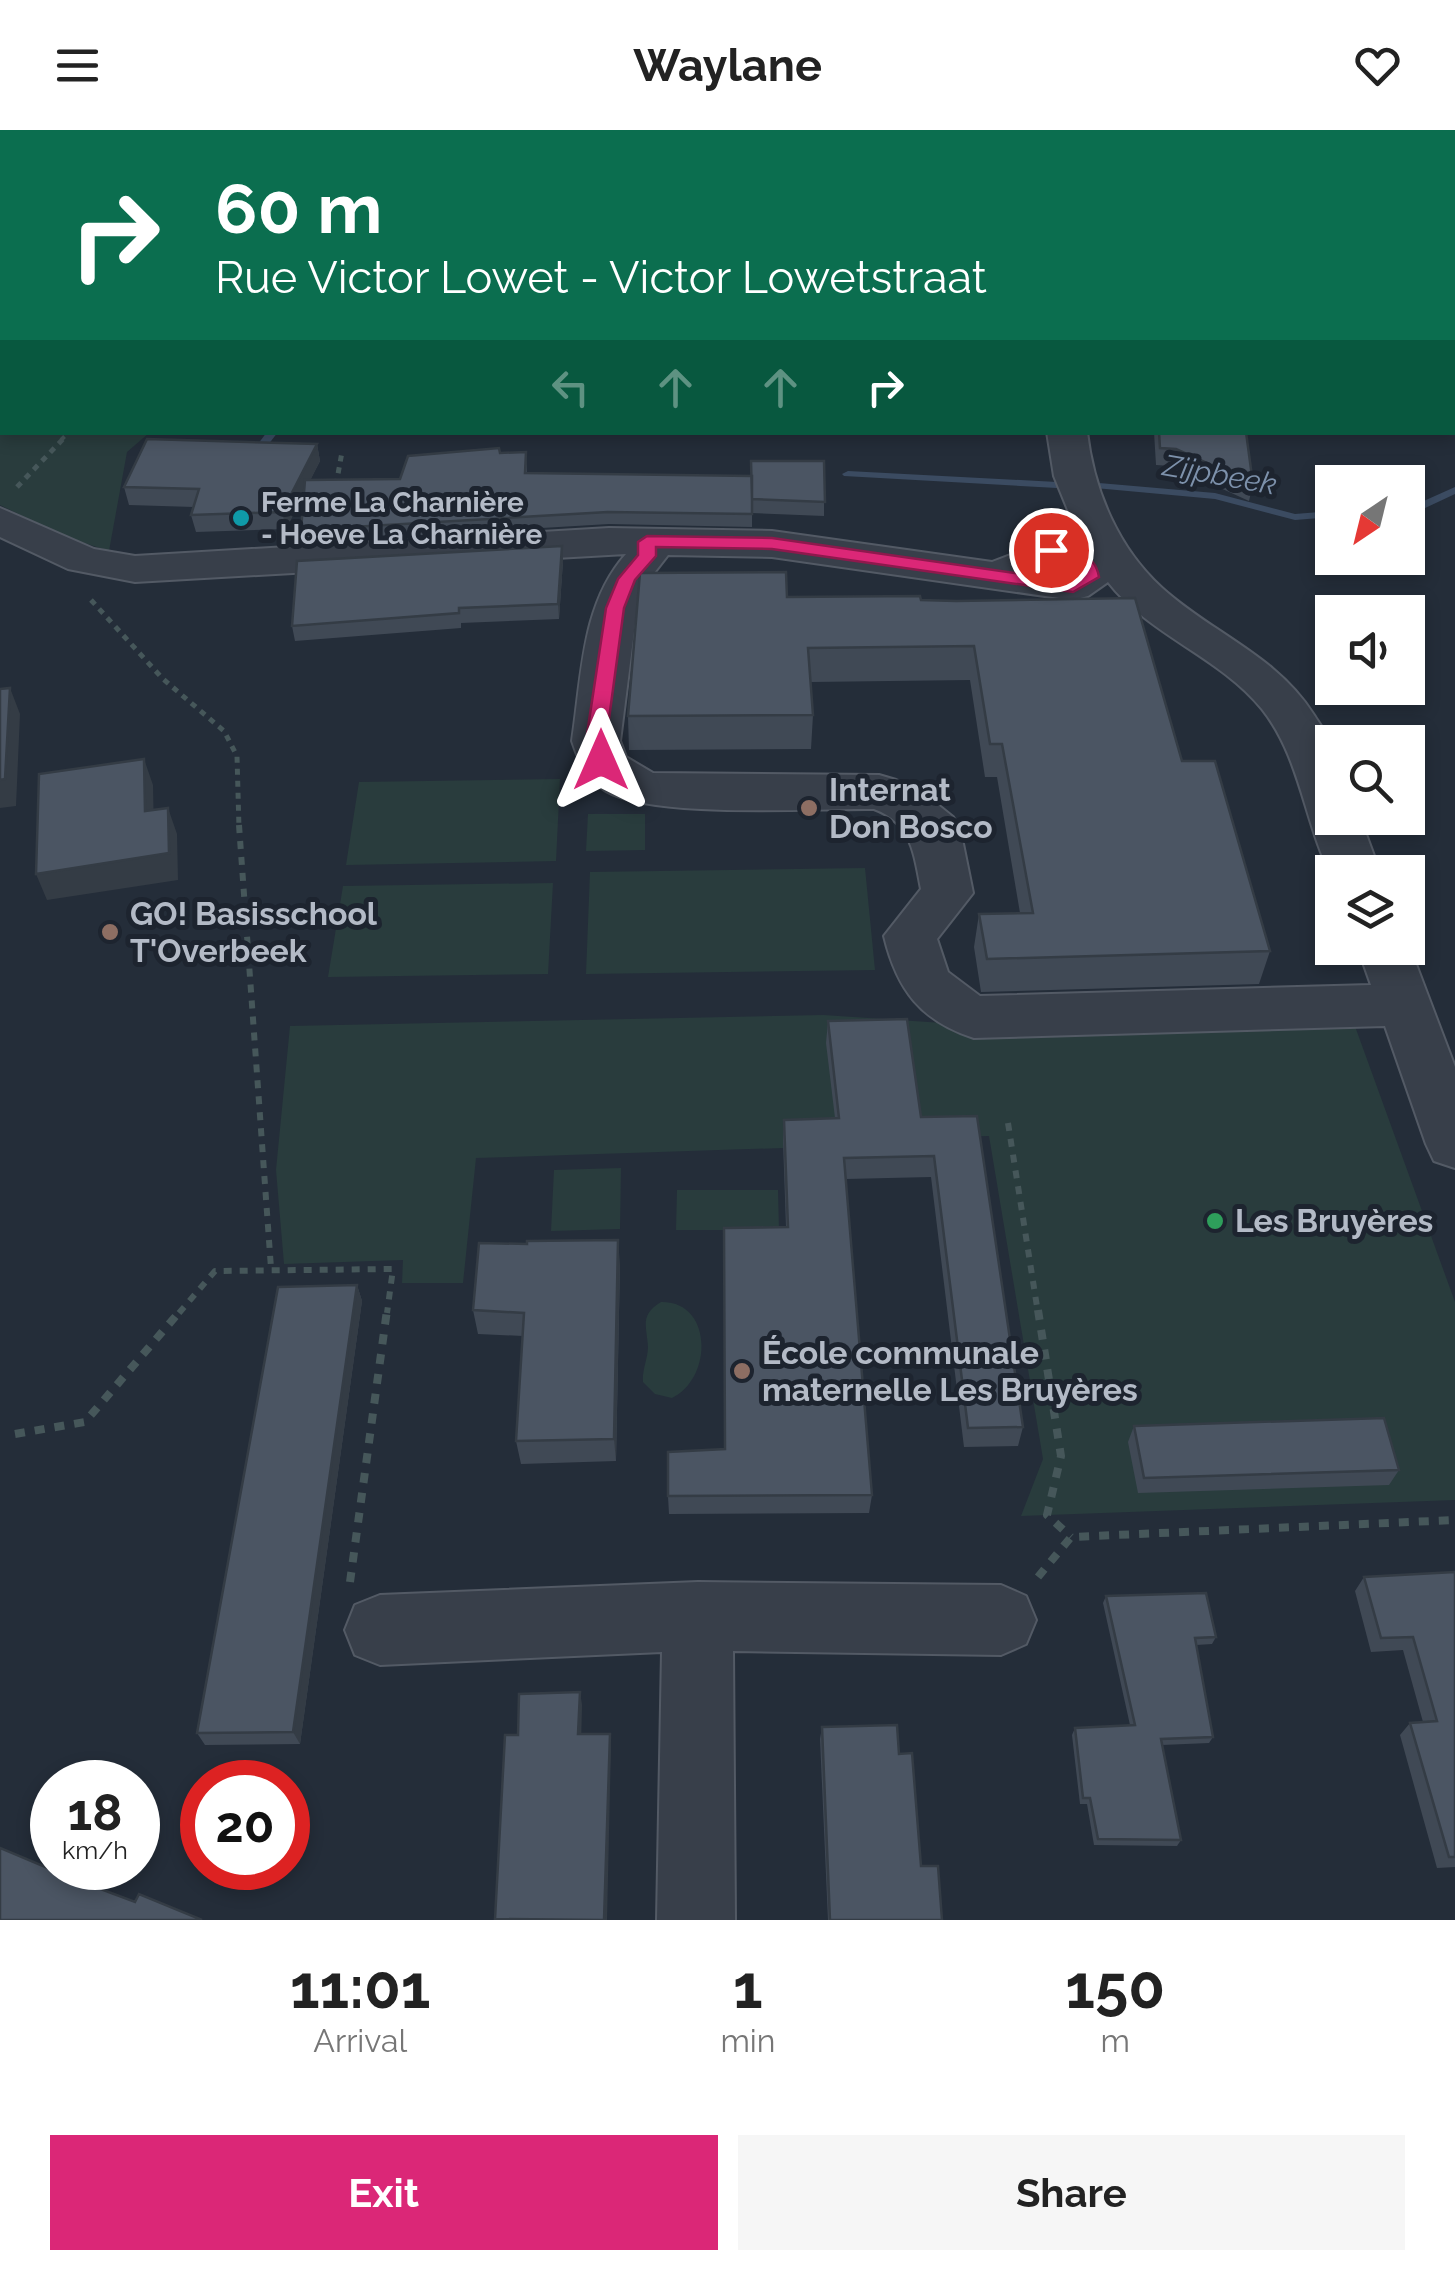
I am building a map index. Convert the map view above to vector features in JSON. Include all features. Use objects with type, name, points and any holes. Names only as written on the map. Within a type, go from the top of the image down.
[{"type":"street","points":[[1068,435],[1093,529],[1144,596],[1214,642],[1278,698],[1315,761]]},
{"type":"street","points":[[6,508],[83,560],[136,569],[323,556],[647,542],[772,544],[997,577]]},
{"type":"street","points":[[647,542],[647,556],[627,579],[615,608],[596,741],[601,760],[626,783],[652,790],[878,792],[918,813],[935,829],[947,893],[910,936],[920,976],[950,1006],[974,1016],[1406,1006]]},
{"type":"street","points":[[1390,965],[1455,1144]]},
{"type":"street","points":[[696,1920],[698,1616]]},
{"type":"street","points":[[380,1630],[698,1616],[1001,1620]]},
{"type":"path","points":[[6,508],[67,435]]},
{"type":"path","points":[[323,556],[342,452]]},
{"type":"path","points":[[83,560],[79,586],[163,679],[224,731],[237,756],[241,874],[272,1268]]},
{"type":"path","points":[[1008,1123],[1061,1456],[1047,1515],[1071,1537],[1455,1520]]},
{"type":"path","points":[[15,1434],[85,1422],[215,1271],[393,1269],[349,1593],[380,1630]]},
{"type":"path","points":[[1001,1620],[1071,1537]]},
{"type":"shaded area","points":[[0,435],[147,435],[127,452],[109,551],[66,537],[0,505]]},
{"type":"shaded area","points":[[560,779],[556,861],[346,865],[359,782]]},
{"type":"shaded area","points":[[588,814],[645,814],[645,850],[586,851]]},
{"type":"shaded area","points":[[865,868],[875,970],[586,974],[590,872]]},
{"type":"shaded area","points":[[553,883],[548,974],[328,977],[343,886]]},
{"type":"shaded area","name":"Les Bruyères","points":[[823,1015],[1018,1028],[1352,1018],[1455,1302],[1455,1500],[1021,1516],[1043,1459],[989,1136],[783,1141],[783,1148],[476,1158],[463,1283],[402,1283],[403,1260],[284,1264],[276,1170],[290,1026]]},
{"type":"shaded area","points":[[621,1168],[620,1229],[551,1231],[554,1170]]},
{"type":"shaded area","points":[[677,1190],[778,1190],[779,1230],[676,1230]]},
{"type":"shaded area","points":[[661,1302],[678,1305],[690,1314],[701,1342],[695,1374],[672,1398],[655,1394],[643,1382],[647,1317]]},
{"type":"building","points":[[1159,435],[1246,435],[1253,484],[1176,449],[1160,448]]},
{"type":"building","points":[[147,439],[317,444],[282,512],[191,515],[199,489],[124,487]]},
{"type":"building","points":[[499,448],[500,453],[526,452],[525,473],[752,476],[752,514],[608,512],[301,530],[305,480],[400,479],[408,456]]},
{"type":"building","points":[[751,461],[824,461],[825,502],[752,499]]},
{"type":"building","points":[[562,546],[558,604],[459,608],[459,613],[292,626],[297,561]]},
{"type":"building","points":[[786,572],[787,597],[920,596],[921,600],[956,601],[1135,598],[1182,761],[1215,761],[1270,951],[987,959],[979,914],[1033,913],[1002,744],[990,744],[974,646],[808,648],[813,715],[628,716],[640,573]]},
{"type":"building","points":[[10,688],[5,779],[0,780],[0,689]]},
{"type":"building","points":[[144,759],[145,811],[168,808],[169,853],[36,874],[39,774]]},
{"type":"building","points":[[907,1019],[921,1117],[977,1116],[1023,1427],[968,1428],[934,1156],[844,1158],[872,1495],[668,1496],[668,1452],[725,1449],[724,1228],[788,1227],[784,1120],[839,1118],[828,1021]]},
{"type":"building","points":[[618,1240],[614,1439],[516,1441],[524,1313],[473,1310],[479,1243]]},
{"type":"building","points":[[357,1285],[293,1732],[197,1733],[278,1287]]},
{"type":"building","points":[[1384,1418],[1399,1470],[1144,1478],[1134,1426]]},
{"type":"building","points":[[1455,1572],[1455,1857],[1449,1857],[1410,1723],[1437,1721],[1413,1637],[1381,1638],[1364,1577]]},
{"type":"building","points":[[1206,1593],[1216,1637],[1195,1638],[1213,1737],[1161,1739],[1181,1840],[1098,1839],[1090,1798],[1083,1798],[1075,1728],[1135,1725],[1106,1596]]},
{"type":"building","points":[[580,1692],[578,1734],[610,1734],[604,1920],[495,1919],[505,1735],[518,1735],[519,1694]]},
{"type":"building","points":[[897,1725],[899,1754],[912,1753],[921,1866],[938,1866],[942,1920],[830,1920],[822,1727]]},
{"type":"building","points":[[0,1848],[30,1861],[30,1890],[103,1890],[135,1902],[139,1894],[202,1920],[0,1920]]},
{"type":"waterway","points":[[254,456],[271,435]]},
{"type":"waterway","name":"Zijpbeek","points":[[848,474],[1057,485]]},
{"type":"waterway","name":"Zijpbeek","points":[[1099,486],[1215,496],[1295,517],[1315,515]]},
{"type":"waterway","name":"Zijpbeek","points":[[1425,504],[1455,490]]},
{"type":"place","name":"Ferme La Charnière - Hoeve La Charnière","points":[[241,518]]},
{"type":"place","name":"Internat Don Bosco","points":[[809,808]]},
{"type":"place","name":"GO! Basisschool T'Overbeek","points":[[110,932]]},
{"type":"place","name":"Les Bruyères","points":[[1215,1221]]},
{"type":"place","name":"École communale maternelle Les Bruyères","points":[[742,1371]]},
{"type":"route","points":[[601,760],[596,741],[615,608],[627,579],[647,556],[647,542],[772,544],[1073,587],[1090,577],[1088,566],[1080,557],[1062,549],[1051,550]]}]
